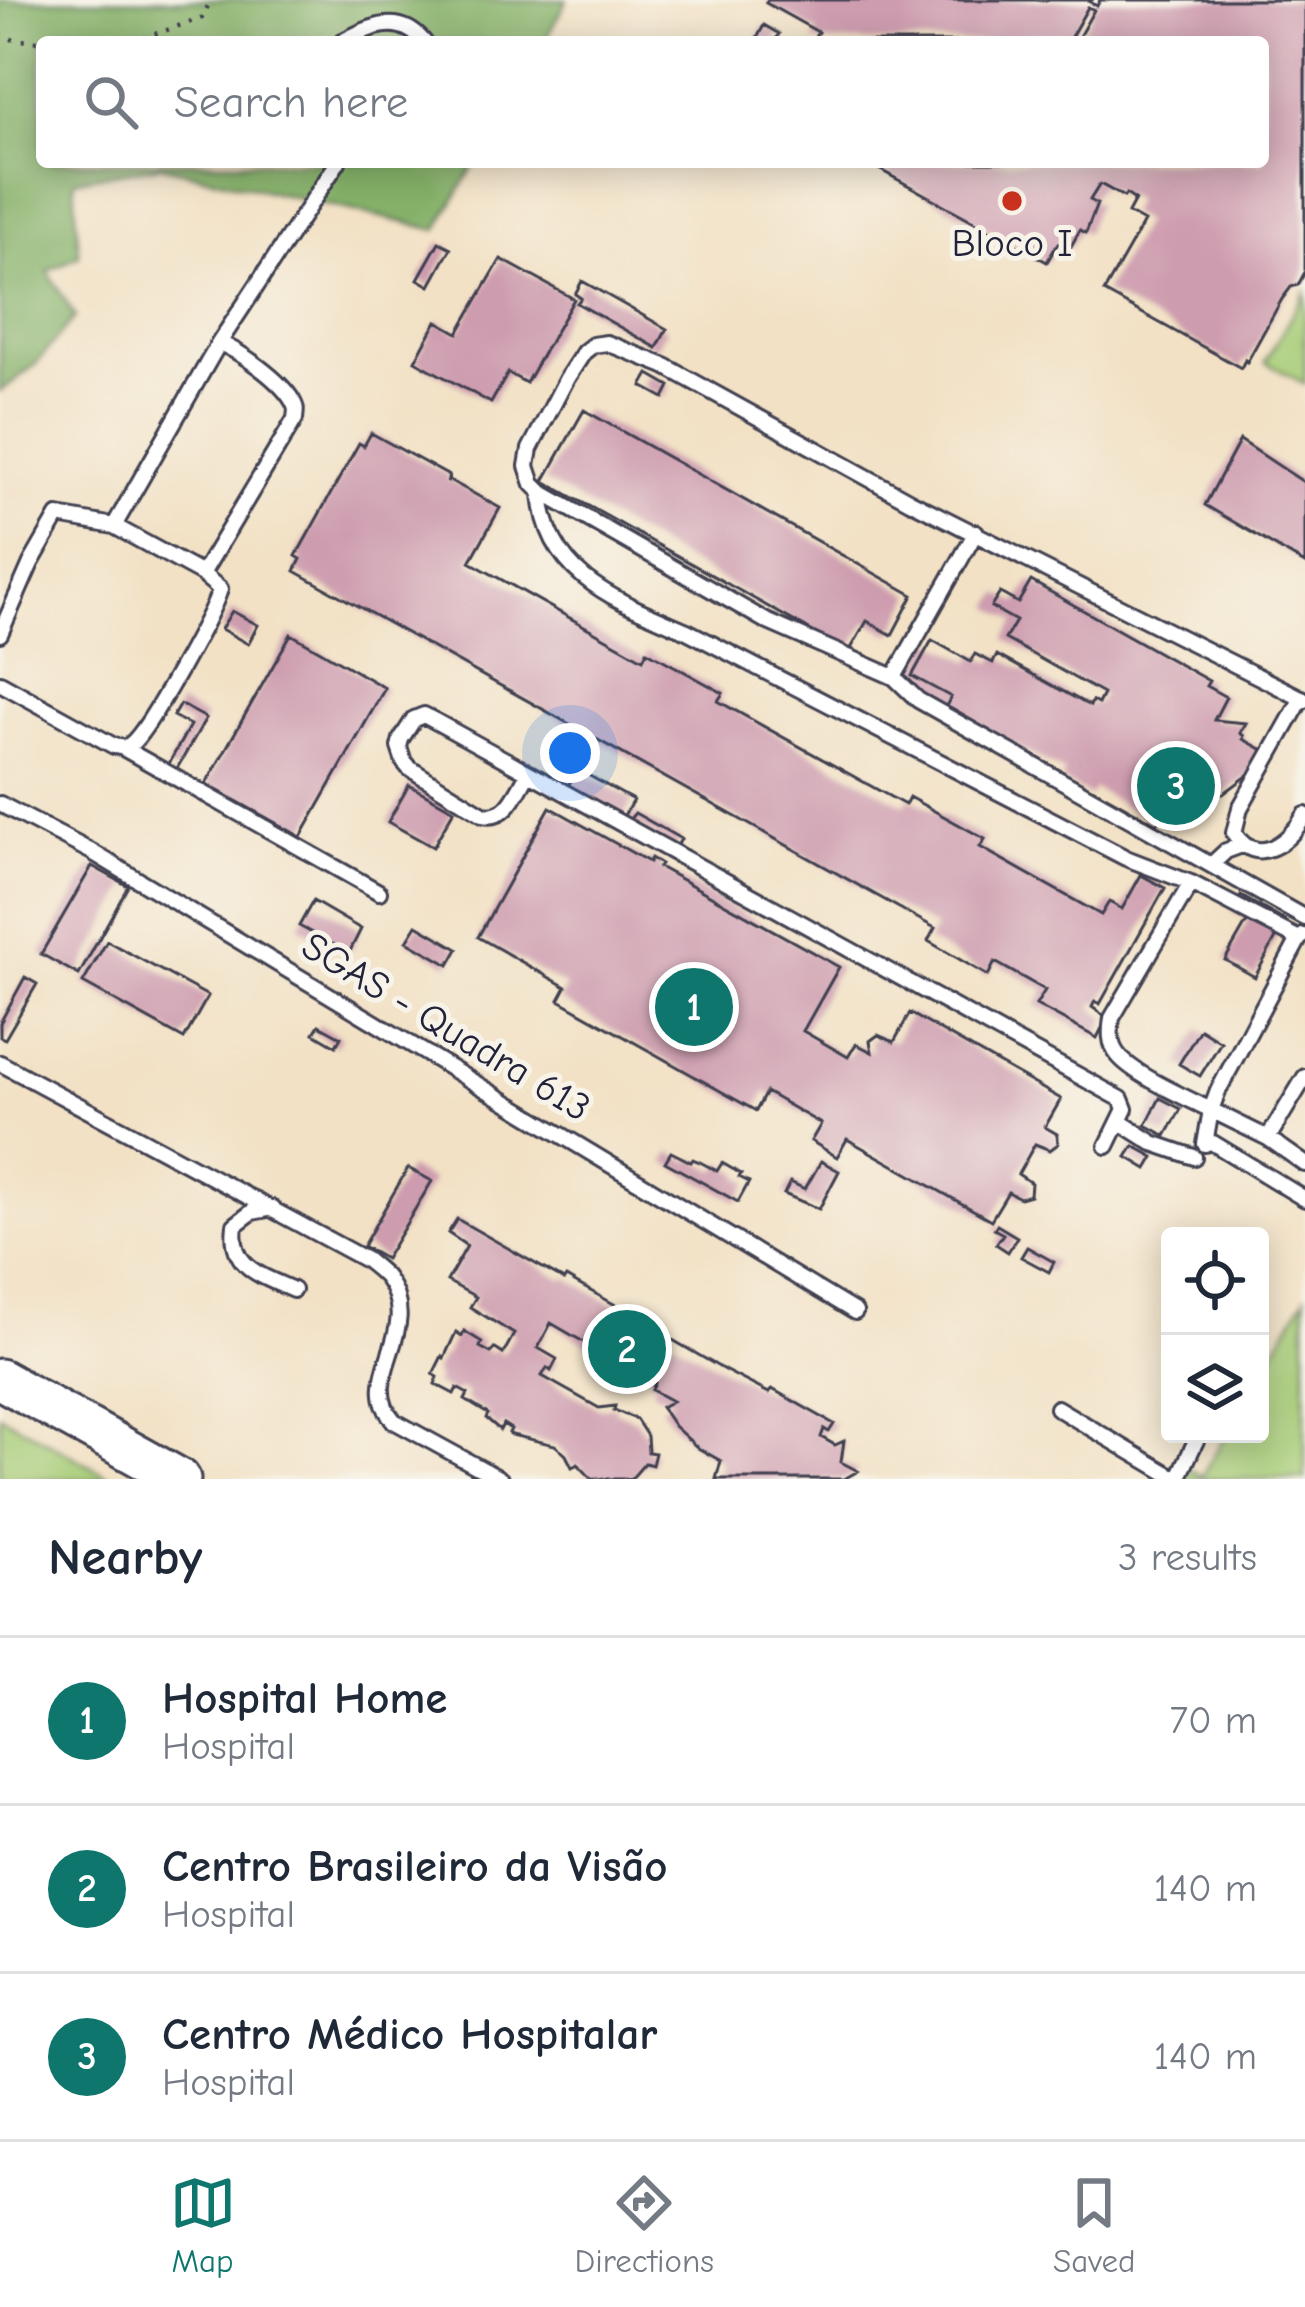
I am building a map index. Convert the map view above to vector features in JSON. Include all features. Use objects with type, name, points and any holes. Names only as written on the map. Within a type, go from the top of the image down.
[{"type":"street","points":[[0,1379],[180,1479]]},
{"type":"lane","points":[[353,36],[372,26],[396,23],[419,36]]},
{"type":"lane","points":[[114,526],[219,343],[334,168]]},
{"type":"lane","points":[[202,574],[296,411],[280,386],[219,343]]},
{"type":"lane","points":[[1305,815],[1283,843],[1270,849],[1243,844],[1234,832],[1240,808],[1303,699],[910,500],[664,366],[608,343],[584,352],[567,378],[530,448],[527,466],[541,492],[766,621],[894,677],[918,700],[1305,918]]},
{"type":"lane","points":[[541,492],[542,516],[563,559],[616,599],[1126,858],[1191,883],[1300,947],[1218,1091],[1211,1110],[1209,1143],[1305,1199]]},
{"type":"lane","points":[[0,634],[58,516],[114,526],[218,585],[219,594],[157,707],[133,743],[123,748]]},
{"type":"lane","points":[[894,677],[976,532]]},
{"type":"lane","points":[[0,683],[379,892]]},
{"type":"lane","points":[[528,773],[502,812],[493,817],[410,768],[401,756],[401,739],[414,719],[424,715],[1121,1099],[1125,1109],[1107,1146]]},
{"type":"lane","name":"SGAS - Quadra 613","points":[[0,803],[92,852],[855,1312]]},
{"type":"lane","points":[[1211,865],[1243,844]]},
{"type":"lane","points":[[1191,883],[1112,1018],[1109,1034],[1116,1054],[1268,1138],[1305,1164]]},
{"type":"lane","points":[[0,1064],[274,1208],[387,1277],[402,1317],[380,1390],[384,1409],[394,1421],[500,1479]]},
{"type":"lane","points":[[1268,1138],[1305,1077]]},
{"type":"lane","points":[[1120,1122],[1153,1142],[1194,1157]]},
{"type":"lane","points":[[274,1208],[252,1212],[235,1226],[233,1242],[250,1270],[293,1291]]},
{"type":"lane","points":[[1057,1408],[1177,1479],[1195,1443]]},
{"type":"path","points":[[150,36],[202,18],[212,0]]},
{"type":"path","points":[[0,34],[36,41]]},
{"type":"green space","points":[[0,0],[567,0],[547,36],[36,36],[36,168],[148,168],[74,180],[79,256],[48,271],[75,317],[35,365],[0,392]]},
{"type":"green space","points":[[169,168],[473,168],[437,230]]},
{"type":"green space","points":[[1305,292],[1305,384],[1265,362]]},
{"type":"green space","points":[[1305,1297],[1305,1479],[1182,1479],[1185,1467],[1202,1476],[1221,1443],[1269,1443],[1269,1359]]},
{"type":"green space","points":[[0,1415],[113,1479],[0,1479]]},
{"type":"building","points":[[1092,0],[1097,6],[1100,0],[1305,0],[1305,272],[1282,299],[1241,368],[1104,292],[1144,222],[1128,213],[1135,200],[1126,194],[1100,184],[1090,200],[1097,204],[1086,233],[1080,230],[1070,248],[1058,243],[1047,262],[877,168],[1269,168],[1269,36],[1079,36],[1094,10],[1088,7],[1071,36],[816,36],[818,32],[766,3]]},
{"type":"building","points":[[764,25],[779,34],[778,36],[758,36]]},
{"type":"building","points":[[439,242],[451,248],[430,286],[418,279]]},
{"type":"building","points":[[501,259],[574,299],[526,383],[508,373],[491,403],[415,361],[437,321],[458,333]]},
{"type":"building","points":[[582,281],[667,329],[657,348],[577,303],[581,298],[575,294]]},
{"type":"building","points":[[649,374],[670,386],[664,398],[642,386]]},
{"type":"building","points":[[584,410],[913,595],[892,635],[867,621],[849,652],[544,481]]},
{"type":"building","points":[[371,433],[449,476],[447,483],[500,508],[470,562],[643,659],[647,651],[723,693],[718,701],[905,805],[909,797],[985,839],[980,847],[1101,915],[1109,902],[1122,909],[1141,875],[1165,888],[1100,1004],[1095,1001],[1092,1007],[1107,1018],[1097,1038],[1036,1005],[1045,990],[995,962],[988,976],[928,941],[935,928],[295,571],[301,559],[296,556],[359,443],[364,446]]},
{"type":"building","points":[[1240,440],[1305,483],[1305,564],[1205,505]]},
{"type":"building","points":[[1031,581],[1209,681],[1206,686],[1226,697],[1214,720],[1246,723],[1240,733],[1243,739],[1274,756],[1223,794],[1214,790],[1207,802],[1198,784],[1196,815],[1180,817],[1173,804],[1168,804],[1157,824],[1094,789],[1090,796],[1061,780],[1065,773],[946,706],[951,697],[912,676],[932,640],[971,662],[975,654],[993,663],[997,655],[1090,706],[1092,701],[1098,704],[1103,694],[1005,639],[1016,621],[991,607],[1000,593],[1018,603]]},
{"type":"building","points":[[232,611],[258,625],[248,644],[221,629]]},
{"type":"building","points":[[291,634],[385,688],[301,837],[206,784]]},
{"type":"building","points":[[180,704],[206,718],[175,772],[167,767],[190,725],[173,716]]},
{"type":"building","points":[[577,769],[633,800],[622,819],[567,788]]},
{"type":"building","points":[[409,785],[454,810],[433,847],[388,822]]},
{"type":"building","points":[[550,807],[649,862],[651,858],[659,867],[839,967],[803,1031],[848,1057],[856,1044],[872,1052],[870,1041],[878,1035],[894,1042],[910,1013],[1061,1099],[1045,1127],[1057,1134],[1058,1144],[1050,1150],[1035,1144],[1018,1174],[1031,1183],[1030,1195],[1020,1198],[1008,1192],[991,1220],[847,1139],[837,1157],[811,1141],[821,1124],[766,1092],[756,1111],[559,1000],[566,987],[478,937]]},
{"type":"building","points":[[635,813],[681,839],[676,848],[628,821]]},
{"type":"building","points":[[92,866],[128,886],[79,975],[41,954]]},
{"type":"building","points":[[1241,896],[1285,921],[1255,977],[1225,960],[1248,920],[1232,911]]},
{"type":"building","points":[[313,901],[361,929],[349,953],[299,926]]},
{"type":"building","points":[[417,925],[458,949],[449,965],[407,941]]},
{"type":"building","points":[[107,941],[208,996],[184,1039],[83,983]]},
{"type":"building","points":[[25,977],[37,984],[5,1039],[0,1037],[0,1023]]},
{"type":"building","points":[[319,1025],[341,1037],[336,1046],[314,1033]]},
{"type":"building","points":[[1200,1029],[1221,1042],[1200,1076],[1179,1064]]},
{"type":"building","points":[[1160,1098],[1181,1109],[1166,1136],[1146,1125]]},
{"type":"building","points":[[1134,1146],[1154,1157],[1147,1169],[1127,1157]]},
{"type":"building","points":[[671,1152],[717,1171],[722,1163],[741,1174],[749,1182],[738,1202],[665,1162]]},
{"type":"building","points":[[821,1161],[839,1171],[819,1209],[784,1194],[790,1182],[805,1189]]},
{"type":"building","points":[[408,1168],[432,1181],[385,1259],[363,1246]]},
{"type":"building","points":[[457,1219],[666,1333],[658,1348],[664,1351],[671,1339],[834,1424],[821,1437],[835,1445],[844,1441],[841,1462],[858,1471],[844,1479],[716,1479],[721,1461],[674,1426],[661,1407],[672,1401],[652,1390],[655,1383],[650,1376],[644,1372],[642,1376],[551,1323],[538,1348],[557,1359],[542,1376],[599,1408],[615,1406],[614,1410],[636,1419],[647,1436],[648,1452],[655,1453],[652,1465],[645,1463],[631,1479],[592,1479],[578,1464],[572,1467],[555,1445],[512,1435],[503,1424],[500,1430],[486,1418],[488,1414],[465,1400],[468,1394],[457,1388],[454,1394],[435,1384],[438,1377],[433,1374],[456,1332],[462,1336],[464,1331],[482,1342],[480,1347],[503,1354],[514,1334],[470,1307],[476,1297],[447,1281],[467,1246],[448,1233]]},
{"type":"building","points":[[997,1225],[1017,1237],[1008,1252],[996,1244],[1003,1234],[994,1229]]},
{"type":"building","points":[[1027,1247],[1054,1262],[1049,1272],[1021,1257]]},
{"type":"place","name":"Bloco I","points":[[1012,201]]},
{"type":"place","name":"Centro Médico Hospitalar","points":[[1176,786]]},
{"type":"place","name":"Hospital Home","points":[[694,1007]]},
{"type":"place","name":"Centro Brasileiro da Visão","points":[[627,1349]]}]
